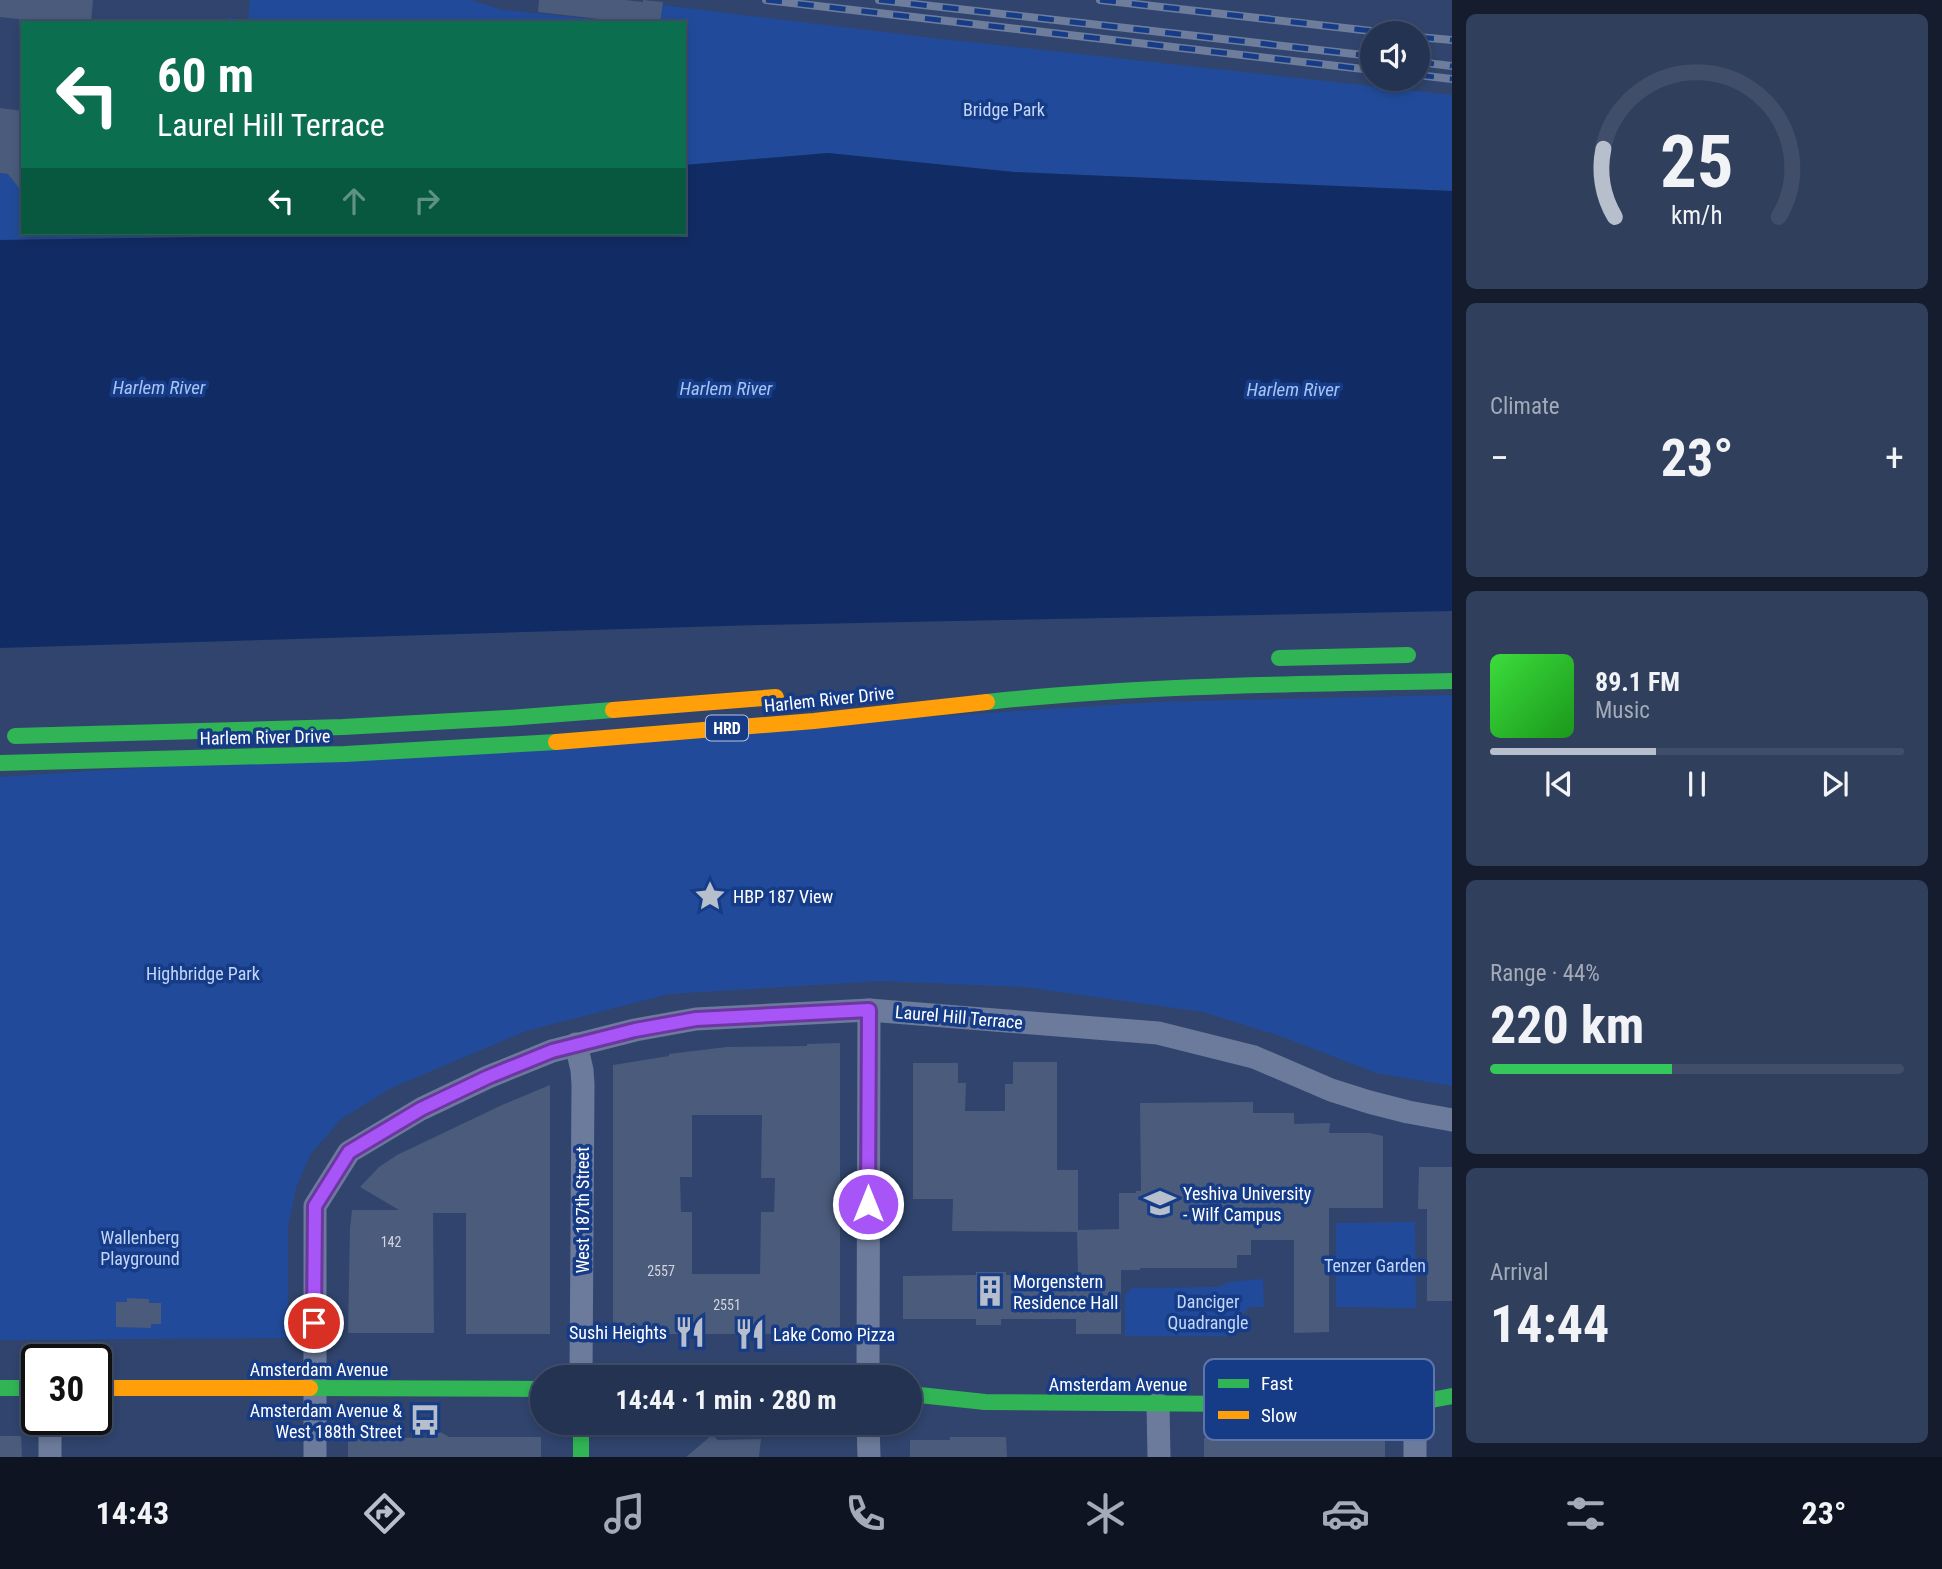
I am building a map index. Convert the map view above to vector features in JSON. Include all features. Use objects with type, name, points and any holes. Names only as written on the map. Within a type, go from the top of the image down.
[{"type":"main road","points":[[1265,658],[1425,654]]},
{"type":"main road","name":"Harlem River Drive","points":[[0,763],[345,754],[510,746],[814,721],[1056,695],[1199,686],[1452,681]]},
{"type":"main road","name":"Harlem River Drive","points":[[0,736],[425,723],[786,697]]},
{"type":"main road","points":[[0,1388],[21,1388]]},
{"type":"main road","name":"Amsterdam Avenue","points":[[112,1388],[530,1389]]},
{"type":"main road","name":"Amsterdam Avenue","points":[[922,1395],[985,1402],[1204,1404]]},
{"type":"main road","name":"Amsterdam Avenue","points":[[1434,1399],[1452,1396]]},
{"type":"main road","points":[[581,1435],[581,1457]]},
{"type":"street","name":"Laurel Hill Terrace","points":[[314,1457],[315,1206],[349,1152],[436,1102],[552,1051],[635,1030],[696,1019],[869,1010],[1158,1033],[1254,1057],[1331,1090],[1387,1107],[1452,1120]]},
{"type":"street","points":[[867,1365],[869,1010]]},
{"type":"street","name":"West 187th Street","points":[[576,1045],[583,1085],[581,1365]]},
{"type":"street","points":[[1158,1404],[1159,1457]]},
{"type":"street","points":[[50,1435],[50,1457]]},
{"type":"street","points":[[868,1435],[869,1457]]},
{"type":"green space","points":[[250,0],[471,0],[502,10],[614,21],[248,21]]},
{"type":"green space","name":"Bridge Park","points":[[662,5],[1360,85],[1360,91],[1416,91],[1452,95],[1452,191],[1014,172],[828,153],[686,165],[686,21],[660,21]]},
{"type":"green space","points":[[229,17],[244,21],[227,21]]},
{"type":"green space","points":[[0,173],[8,174],[21,183],[21,235],[210,235],[210,237],[0,240]]},
{"type":"green space","name":"Highbridge Park","points":[[1452,695],[1452,1086],[1376,1073],[1283,1037],[1203,1012],[1024,987],[881,981],[669,994],[526,1031],[391,1088],[341,1119],[310,1155],[296,1188],[288,1226],[288,1338],[0,1340],[0,777],[1158,702]]},
{"type":"green space","name":"Tenzer Garden","points":[[1415,1222],[1416,1308],[1336,1307],[1336,1223]]},
{"type":"green space","name":"Danciger Quadrangle","points":[[1263,1279],[1264,1307],[1250,1307],[1235,1321],[1235,1336],[1125,1336],[1125,1295],[1132,1288],[1219,1287],[1228,1282]]},
{"type":"water","name":"Harlem River","points":[[828,153],[1014,172],[1452,191],[1452,611],[759,625],[0,648],[0,240],[210,235],[686,235],[686,165]]},
{"type":"building","points":[[0,0],[93,0],[91,21],[37,21],[0,17]]},
{"type":"building","points":[[539,0],[663,2],[660,21],[617,21],[538,12]]},
{"type":"building","points":[[0,108],[21,111],[21,190],[8,174],[0,173]]},
{"type":"building","points":[[840,1043],[840,1334],[613,1334],[613,1065],[726,1047]],"holes":[[[692,1115],[762,1115],[761,1178],[775,1178],[774,1212],[761,1212],[760,1274],[692,1274],[692,1212],[681,1212],[680,1177],[692,1177]]]},
{"type":"building","points":[[1013,1062],[1057,1062],[1057,1170],[1078,1170],[1078,1230],[1119,1229],[1119,1193],[1141,1191],[1140,1103],[1253,1102],[1253,1113],[1294,1113],[1294,1124],[1330,1123],[1329,1133],[1370,1133],[1383,1136],[1383,1208],[1329,1208],[1329,1332],[1294,1333],[1294,1240],[1251,1240],[1251,1255],[1237,1255],[1237,1268],[1121,1270],[1121,1334],[1076,1334],[1076,1319],[1001,1319],[1001,1325],[976,1325],[976,1319],[903,1319],[903,1276],[976,1275],[976,1272],[1006,1272],[1006,1275],[1078,1275],[1077,1232],[952,1231],[953,1199],[913,1199],[913,1063],[958,1063],[958,1083],[966,1083],[965,1111],[1005,1111],[1005,1084],[1013,1084]]},
{"type":"building","points":[[550,1085],[550,1334],[466,1334],[466,1213],[433,1213],[434,1333],[348,1333],[352,1210],[399,1210],[360,1187],[379,1167],[397,1155]]},
{"type":"building","points":[[1419,1167],[1452,1167],[1452,1301],[1427,1301],[1427,1209],[1418,1209]]},
{"type":"building","points":[[127,1298],[149,1299],[149,1303],[161,1303],[161,1324],[151,1324],[151,1328],[116,1327],[116,1302],[127,1302]]},
{"type":"building","points":[[435,1429],[449,1437],[541,1437],[541,1457],[348,1457],[348,1437],[435,1438]]},
{"type":"building","points":[[712,1435],[718,1440],[761,1439],[759,1457],[686,1457]]},
{"type":"building","points":[[0,1436],[21,1436],[22,1457],[0,1457]]},
{"type":"building","points":[[950,1437],[1006,1437],[1007,1457],[910,1457],[910,1440],[950,1440]]},
{"type":"building","points":[[1204,1440],[1385,1440],[1385,1457],[1204,1457]]},
{"type":"railway","points":[[766,0],[1360,69]]},
{"type":"railway","points":[[879,0],[1360,55]]},
{"type":"railway","points":[[1100,0],[1360,30]]},
{"type":"railway","points":[[1430,38],[1452,40]]},
{"type":"railway","points":[[1430,63],[1452,66]]},
{"type":"railway","points":[[1430,76],[1452,79]]},
{"type":"traffic: fast","points":[[1279,658],[1408,655]]},
{"type":"traffic: fast","points":[[987,702],[1161,689],[1452,681]]},
{"type":"traffic: fast","points":[[15,736],[343,727],[613,710]]},
{"type":"traffic: fast","points":[[0,763],[345,754],[556,742]]},
{"type":"traffic: fast","points":[[0,1388],[21,1388]]},
{"type":"traffic: fast","points":[[310,1388],[530,1389]]},
{"type":"traffic: fast","points":[[922,1395],[985,1402],[1204,1404]]},
{"type":"traffic: fast","points":[[1434,1399],[1452,1396]]},
{"type":"traffic: fast","points":[[581,1435],[581,1457]]},
{"type":"traffic: slow","points":[[613,710],[776,697]]},
{"type":"traffic: slow","points":[[556,742],[814,721],[987,702]]},
{"type":"traffic: slow","points":[[112,1388],[310,1388]]},
{"type":"place","name":"HBP 187 View","points":[[710,896]]},
{"type":"place","name":"Yeshiva University - Wilf Campus","points":[[1160,1203]]},
{"type":"place","name":"Morgenstern Residence Hall","points":[[990,1291]]},
{"type":"place","name":"Sushi Heights","points":[[690,1332]]},
{"type":"place","name":"Lake Como Pizza","points":[[750,1334]]},
{"type":"place","name":"Amsterdam Avenue & West 188th Street","points":[[425,1420]]},
{"type":"route","points":[[314,1323],[315,1206],[349,1152],[421,1109],[488,1077],[552,1051],[635,1030],[696,1019],[869,1010],[868,1204]]},
{"type":"park label","name":"Wallenberg Playground","points":[[140,1247]]}]
